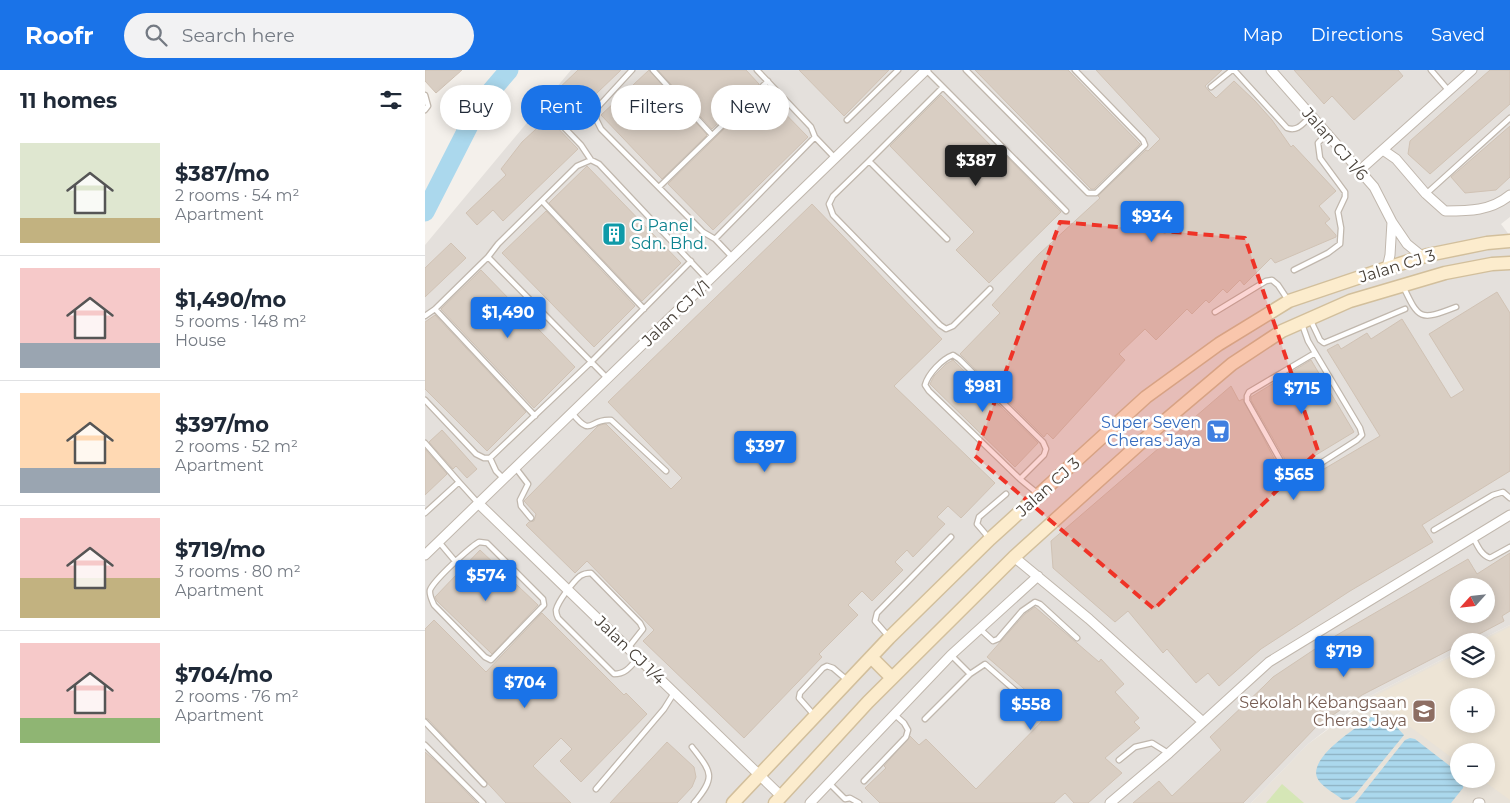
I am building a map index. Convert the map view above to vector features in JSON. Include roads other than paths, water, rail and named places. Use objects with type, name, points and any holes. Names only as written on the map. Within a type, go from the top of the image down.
[{"type":"street","name":"Jalan CJ 1/1","points":[[425,555],[926,70]]},
{"type":"street","name":"Jalan CJ 1/6","points":[[1271,70],[1374,188],[1407,244],[1423,257]]},
{"type":"street","points":[[1359,171],[1472,70]]},
{"type":"street","points":[[1383,150],[1396,160],[1426,194],[1445,211],[1477,211],[1502,202],[1510,195]]},
{"type":"street","points":[[1387,268],[1393,222]]},
{"type":"street","name":"Jalan CJ 3","points":[[733,803],[889,638],[990,539],[1146,397],[1219,344],[1289,301],[1423,257],[1487,243],[1510,241]]},
{"type":"street","name":"Jalan CJ 3","points":[[778,800],[892,678],[1014,557],[1167,419],[1232,364],[1282,331],[1350,301],[1445,273],[1492,264],[1510,263]]},
{"type":"street","name":"Jalan CJ 1/4","points":[[478,503],[759,774],[778,800]]},
{"type":"street","points":[[1110,803],[1169,753],[1269,662],[1510,515]]},
{"type":"street","points":[[1014,557],[1089,619],[1203,722]]},
{"type":"street","points":[[810,803],[951,655],[1038,576]]},
{"type":"street","points":[[871,657],[892,678]]},
{"type":"lane","points":[[632,70],[597,108],[596,119],[601,129],[703,232],[715,239],[733,258]]},
{"type":"lane","points":[[653,70],[712,136]]},
{"type":"lane","points":[[757,70],[811,127],[815,137],[835,158]]},
{"type":"lane","points":[[847,120],[898,70]]},
{"type":"lane","points":[[926,70],[1066,211]]},
{"type":"lane","points":[[965,70],[1088,193],[1096,193],[1145,145],[1143,140],[1075,70]]},
{"type":"lane","points":[[1211,87],[1233,70],[1287,128],[1293,130],[1298,128],[1311,116]]},
{"type":"lane","points":[[1431,70],[1449,91]]},
{"type":"lane","points":[[659,187],[768,81]]},
{"type":"lane","points":[[943,87],[833,196],[829,204],[833,215],[946,329],[953,326],[990,288]]},
{"type":"lane","points":[[425,95],[427,106],[425,110]]},
{"type":"lane","points":[[1426,194],[1510,118]]},
{"type":"lane","points":[[567,130],[581,145],[591,160],[599,164],[709,281]]},
{"type":"lane","points":[[1293,270],[1328,253],[1340,244],[1341,228],[1338,212],[1345,197],[1345,192],[1320,158],[1318,143],[1327,133]]},
{"type":"lane","points":[[715,239],[815,137]]},
{"type":"lane","points":[[425,316],[488,256],[577,166],[591,160]]},
{"type":"lane","points":[[869,161],[947,239]]},
{"type":"lane","points":[[542,201],[644,309]]},
{"type":"lane","points":[[488,256],[607,378]]},
{"type":"lane","points":[[425,400],[476,454],[484,458],[490,458],[591,362],[691,261]]},
{"type":"lane","points":[[1215,312],[1266,280],[1272,280],[1278,285],[1289,301]]},
{"type":"lane","points":[[1403,285],[1415,311],[1422,315],[1433,316],[1456,307]]},
{"type":"lane","points":[[435,308],[535,416]]},
{"type":"lane","points":[[1305,320],[1324,343],[1405,309]]},
{"type":"lane","points":[[1305,320],[1308,342],[1315,353],[1362,435],[1299,476],[1292,476],[1287,472],[1247,401],[1247,396],[1249,392],[1315,353]]},
{"type":"lane","points":[[1020,479],[1044,455],[1046,449],[1043,442],[959,359],[953,355],[948,357],[927,378],[925,385],[929,391],[1020,479],[1040,495]]},
{"type":"lane","points":[[572,413],[582,425],[589,427],[604,419],[611,420],[666,471]]},
{"type":"lane","points":[[425,443],[478,503]]},
{"type":"lane","points":[[490,458],[496,471],[503,478]]},
{"type":"lane","points":[[515,467],[528,484],[519,500],[521,506],[531,518]]},
{"type":"lane","points":[[425,513],[459,482]]},
{"type":"lane","points":[[1434,530],[1493,495],[1503,492],[1510,498]]},
{"type":"lane","points":[[990,539],[977,524],[979,517],[1005,494]]},
{"type":"lane","points":[[889,638],[875,621],[877,613],[951,537]]},
{"type":"lane","points":[[1473,538],[1481,551],[1490,558],[1510,547]]},
{"type":"lane","points":[[438,541],[455,561]]},
{"type":"lane","points":[[479,542],[487,543],[543,599],[544,605],[541,610],[491,660],[485,657],[434,605],[430,597],[430,589],[455,561],[479,542]]},
{"type":"lane","points":[[628,648],[643,628],[640,623],[591,573],[580,576],[567,590],[556,610],[557,618],[614,674],[620,674],[627,670],[638,658]]},
{"type":"lane","points":[[981,629],[993,641],[999,640],[1022,611],[1035,602],[1040,604],[1077,638]]},
{"type":"lane","points":[[951,655],[970,674]]},
{"type":"lane","points":[[925,719],[970,674],[985,664],[1036,709]]},
{"type":"lane","points":[[815,716],[799,698],[800,693],[823,668],[827,666],[833,668],[848,681]]},
{"type":"lane","points":[[596,789],[664,709],[674,693]]},
{"type":"lane","points":[[864,781],[906,737],[908,730],[904,723],[894,714]]},
{"type":"lane","points":[[425,722],[484,784]]},
{"type":"lane","points":[[1119,760],[1135,746],[1152,743],[1169,753]]},
{"type":"lane","points":[[425,745],[483,803]]},
{"type":"lane","points":[[692,747],[708,767],[710,775],[708,783],[694,803]]},
{"type":"lane","points":[[829,783],[843,801],[851,798],[859,803]]},
{"type":"water","points":[[1378,715],[1393,723],[1404,735],[1354,796],[1348,800],[1343,800],[1319,781],[1316,773],[1319,764],[1334,745],[1371,717]]},
{"type":"water","points":[[1415,739],[1450,766],[1450,788],[1463,788],[1451,803],[1355,803],[1405,740]]},
{"type":"waterway","points":[[425,212],[480,104],[509,70]]},
{"type":"place","name":"G Panel Sdn. Bhd.","points":[[614,234]]},
{"type":"place","name":"Super Seven Cheras Jaya","points":[[1218,431]]},
{"type":"place","name":"Sekolah Kebangsaan Cheras Jaya","points":[[1424,711]]}]
